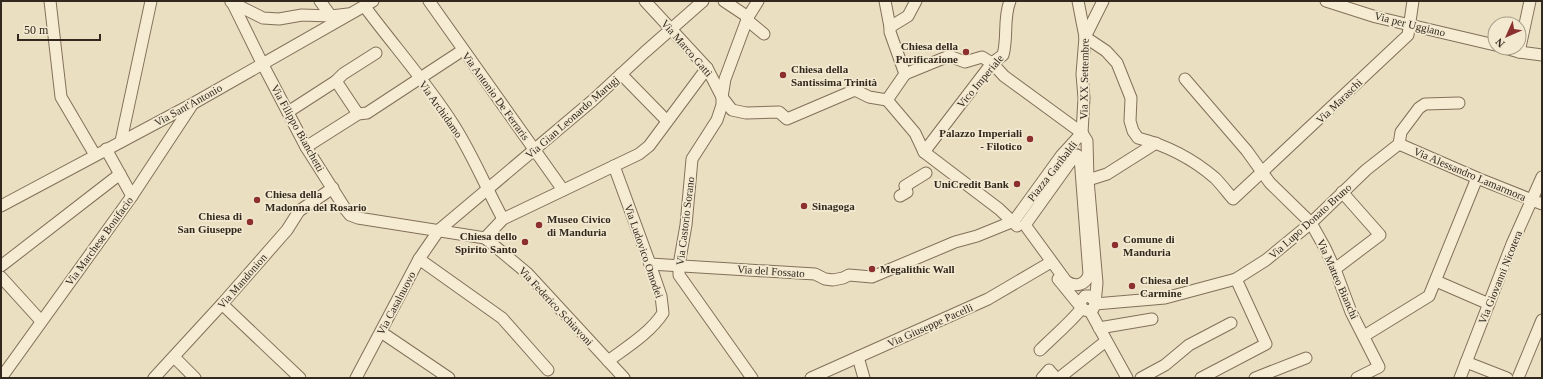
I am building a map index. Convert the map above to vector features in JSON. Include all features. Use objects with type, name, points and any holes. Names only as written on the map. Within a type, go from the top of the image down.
[{"type":"street","points":[[50,1],[61,97],[95,156]]},
{"type":"street","points":[[121,141],[151,1]]},
{"type":"street","points":[[320,1],[331,16]]},
{"type":"street","name":"Via Antonio De Ferraris","points":[[429,1],[563,190]]},
{"type":"street","name":"Via Marco Gatti","points":[[645,1],[707,68],[722,97],[732,110],[746,113],[779,112],[787,119],[855,90],[869,97],[888,100]]},
{"type":"street","name":"Via Gian Leonardo Marugj","points":[[439,230],[592,101],[703,1]]},
{"type":"street","points":[[724,1],[748,19],[764,34]]},
{"type":"street","name":"Via Castorio Sorano","points":[[752,378],[679,275],[679,265],[686,225],[692,159],[716,120],[722,105],[725,79],[748,19],[758,1]]},
{"type":"street","points":[[885,1],[890,32],[905,74]]},
{"type":"street","points":[[890,27],[908,16],[916,1]]},
{"type":"street","name":"Vico Imperiale","points":[[924,152],[992,63],[1003,55],[1006,46],[1007,8],[1010,1]]},
{"type":"street","points":[[1079,1],[1089,8],[1102,2]]},
{"type":"street","name":"Via XX Settembre","points":[[1079,1],[1085,37],[1082,74],[1084,98],[1082,133]]},
{"type":"street","name":"Via per Uggiano","points":[[1326,1],[1376,17],[1487,43]]},
{"type":"street","points":[[1410,25],[1413,1]]},
{"type":"street","points":[[1527,16],[1530,1]]},
{"type":"street","points":[[231,2],[263,18],[279,19],[302,15],[331,16],[352,14]]},
{"type":"street","name":"Via Filippo Bianchetti","points":[[231,2],[306,146],[350,215],[358,218],[485,238]]},
{"type":"street","points":[[1102,2],[1085,37],[1106,51],[1117,63],[1132,98],[1130,121],[1133,131],[1138,138],[1156,143],[1194,163],[1215,178],[1233,199],[1262,172]]},
{"type":"street","name":"Via Sant'Antonio","points":[[1,206],[194,102],[369,4]]},
{"type":"street","name":"Via Archidamo","points":[[369,4],[419,78],[453,124],[475,162],[487,190],[503,219]]},
{"type":"street","name":"Via Maraschi","points":[[1262,172],[1408,35],[1410,25]]},
{"type":"street","points":[[306,146],[358,114],[367,113],[463,50]]},
{"type":"street","points":[[288,112],[376,53]]},
{"type":"street","points":[[1527,53],[1542,55]]},
{"type":"street","points":[[1082,133],[1004,76],[992,63],[982,57],[965,62],[949,56],[905,74],[888,100],[916,133],[924,152],[1014,221],[1046,265],[1088,306],[1127,378]]},
{"type":"street","points":[[485,238],[503,219],[640,154],[649,146],[707,68]]},
{"type":"street","points":[[621,74],[668,121]]},
{"type":"street","name":"Via Matteo Bianchi","points":[[1185,79],[1247,151],[1270,183],[1311,223],[1335,269],[1351,312],[1364,336],[1378,368],[1357,378]]},
{"type":"street","points":[[336,81],[358,114]]},
{"type":"street","name":"Via Marchese Bonifacio","points":[[4,377],[42,321],[132,196],[194,102]]},
{"type":"street","points":[[1399,144],[1401,132],[1419,108],[1425,104],[1460,103]]},
{"type":"street","name":"Piazza Garibaldi","points":[[1014,221],[1061,156],[1082,133],[1087,141],[1088,180],[1097,283],[1088,306]]},
{"type":"street","points":[[1088,180],[1107,174],[1156,143]]},
{"type":"street","name":"Via Alessandro Lamarmora","points":[[1399,144],[1537,202]]},
{"type":"street","name":"Via Lupo Donato Bruno","points":[[1088,306],[1165,298],[1236,279],[1266,260],[1311,223],[1366,170],[1399,144]]},
{"type":"street","points":[[106,149],[132,196]]},
{"type":"street","name":"Piazza Garibaldi","points":[[1077,155],[1080,157],[1089,274],[1086,281],[1082,284],[1075,285],[1066,281],[1025,225],[1073,158],[1077,155]]},
{"type":"street","name":"Via Ludovico Omodei","points":[[608,361],[644,334],[663,313],[661,296],[614,166]]},
{"type":"street","points":[[900,196],[907,192],[905,186],[926,173]]},
{"type":"street","points":[[1,266],[120,174]]},
{"type":"street","name":"Via Giovanni Nicotera","points":[[1460,378],[1512,244],[1537,202],[1542,177]]},
{"type":"street","points":[[1364,336],[1429,296],[1477,178]]},
{"type":"street","name":"Via Mandonion","points":[[154,378],[287,230],[299,211],[333,188]]},
{"type":"street","points":[[1335,269],[1380,235],[1342,192]]},
{"type":"street","name":"Via del Fossato","points":[[650,264],[815,274],[825,279],[833,280],[844,278],[849,275],[872,277],[955,242],[977,236],[1014,221]]},
{"type":"street","name":"Via Casalnuovo","points":[[356,378],[419,259],[439,230]]},
{"type":"street","name":"Via Federico Schiavoni","points":[[485,238],[527,273],[624,378]]},
{"type":"street","points":[[419,259],[502,318],[548,370]]},
{"type":"street","name":"Via Giuseppe Pacelli","points":[[811,378],[988,299],[1046,265]]},
{"type":"street","points":[[1,277],[42,321]]},
{"type":"street","points":[[1201,378],[1266,344],[1236,279]]},
{"type":"street","points":[[1436,281],[1489,304]]},
{"type":"street","points":[[222,304],[300,378]]},
{"type":"street","points":[[1040,350],[1088,306]]},
{"type":"street","points":[[1099,328],[1152,319]]},
{"type":"street","points":[[1518,378],[1542,320]]},
{"type":"street","points":[[1141,378],[1165,365],[1189,345],[1231,323]]},
{"type":"street","points":[[381,332],[449,378]]},
{"type":"street","points":[[1059,378],[1106,341]]},
{"type":"street","points":[[174,357],[195,378]]},
{"type":"street","points":[[858,357],[864,378]]},
{"type":"street","points":[[1255,378],[1306,358]]},
{"type":"street","points":[[1466,362],[1506,378]]},
{"type":"street","points":[[1042,378],[1049,370],[1056,378]]},
{"type":"place","name":"Chiesa della Purificazione","points":[[966,52]]},
{"type":"place","name":"Chiesa della Santissima Trinità","points":[[783,75]]},
{"type":"place","name":"Palazzo Imperiali - Filotico","points":[[1030,139]]},
{"type":"place","name":"UniCredit Bank","points":[[1017,184]]},
{"type":"place","name":"Chiesa della Madonna del Rosario","points":[[257,200]]},
{"type":"place","name":"Sinagoga","points":[[804,206]]},
{"type":"place","name":"Chiesa di San Giuseppe","points":[[250,222]]},
{"type":"place","name":"Museo Civico di Manduria","points":[[539,225]]},
{"type":"place","name":"Chiesa dello Spirito Santo","points":[[525,242]]},
{"type":"place","name":"Comune di Manduria","points":[[1115,245]]},
{"type":"place","name":"Megalithic Wall","points":[[872,269]]},
{"type":"place","name":"Chiesa del Carmine","points":[[1132,286]]}]
